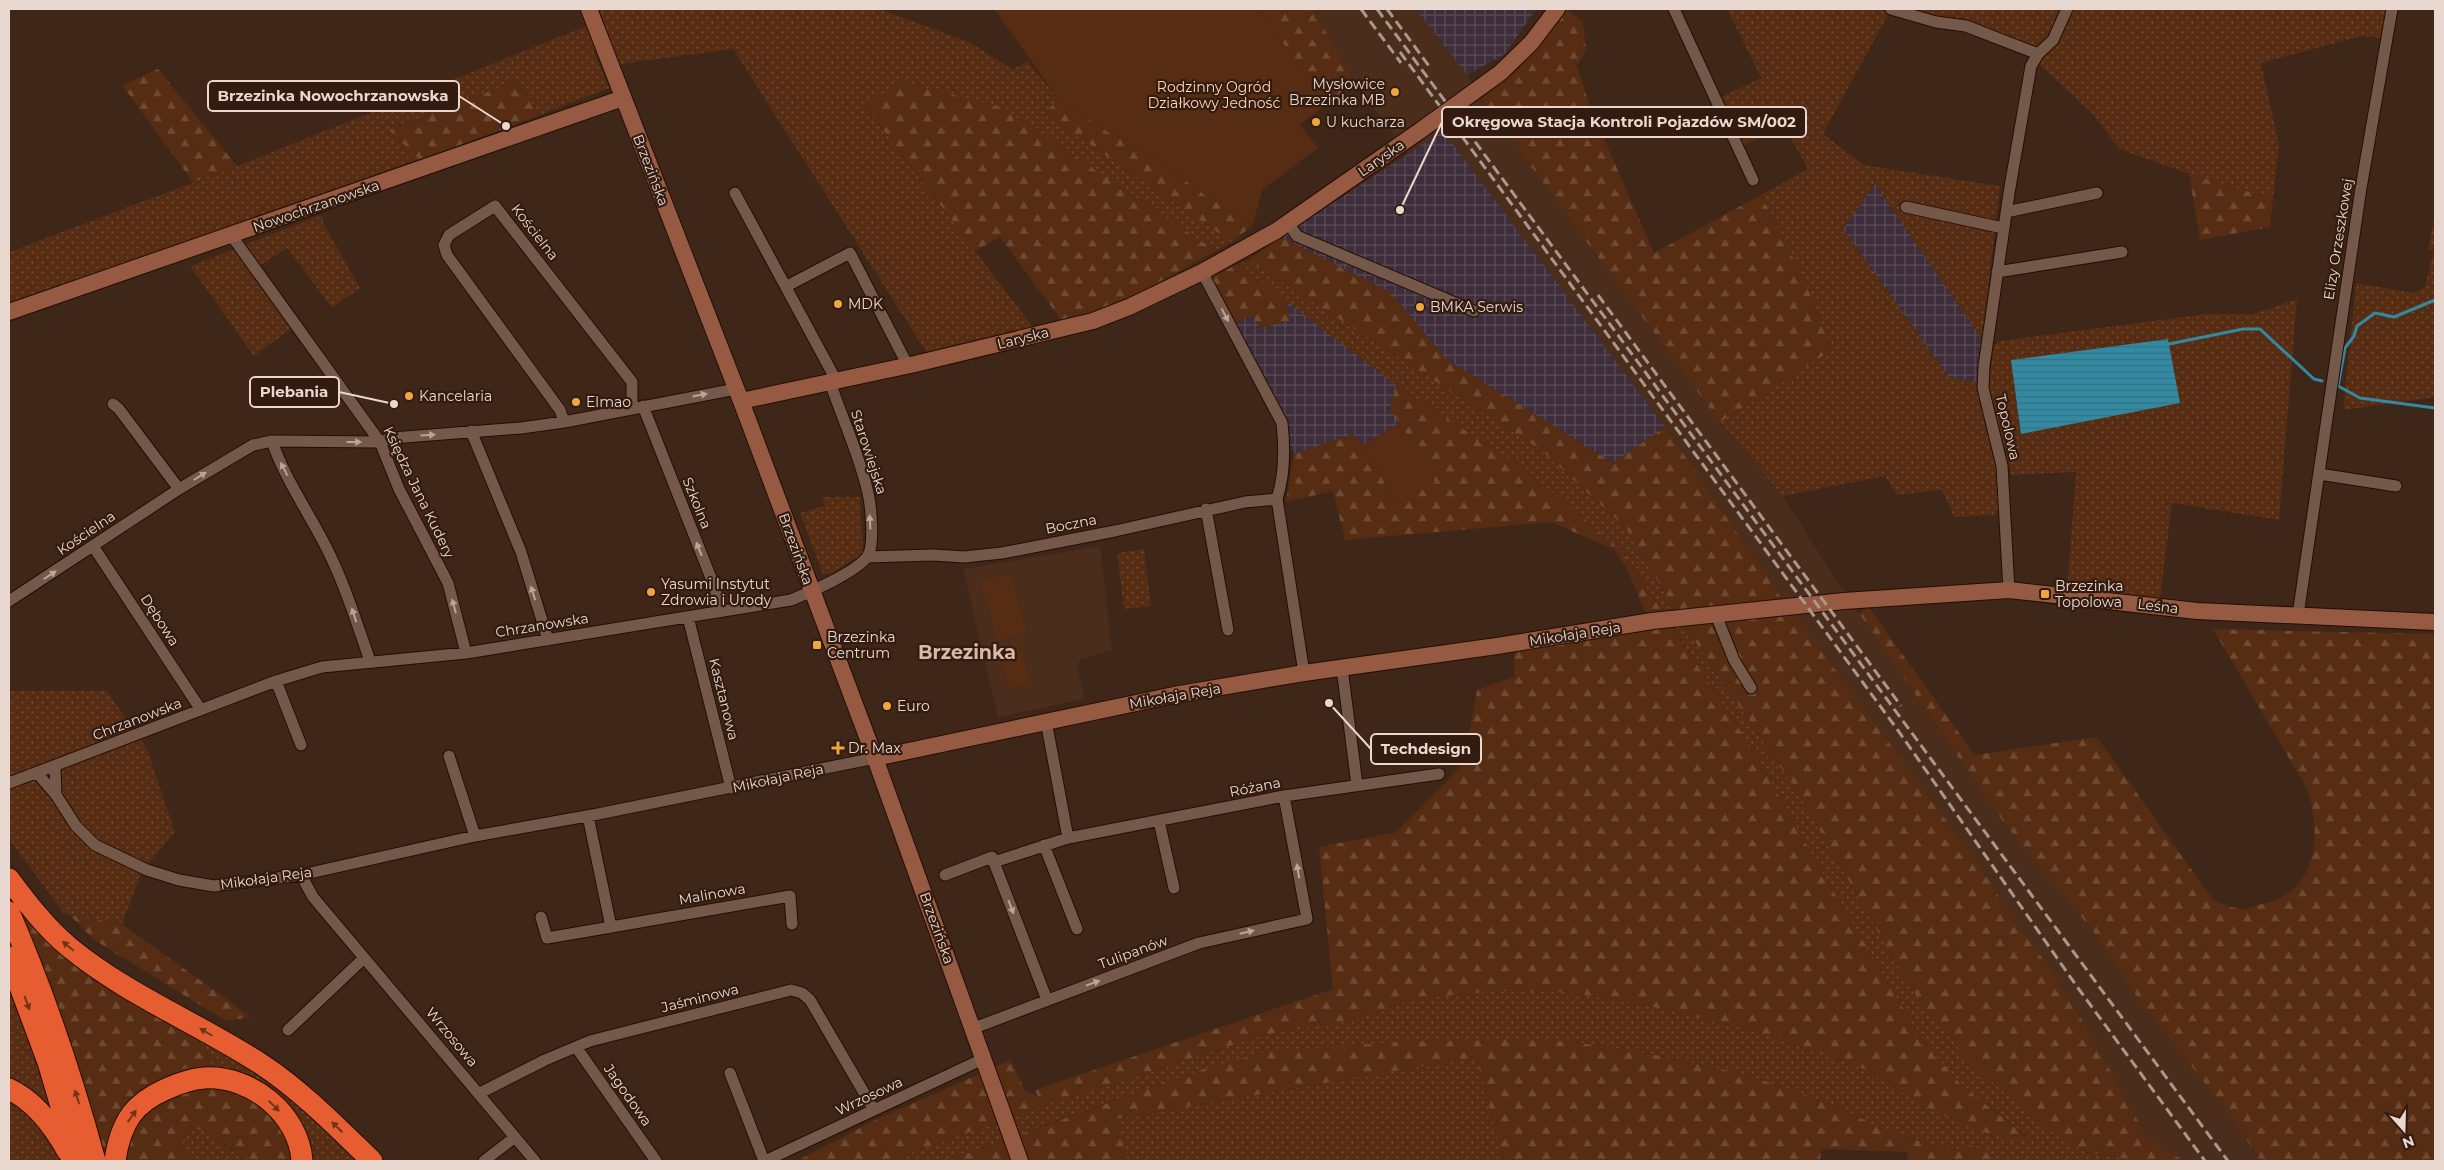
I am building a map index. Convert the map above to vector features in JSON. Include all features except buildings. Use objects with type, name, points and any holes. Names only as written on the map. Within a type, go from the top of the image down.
[{"type":"highway","points":[[9,879],[46,926],[81,957],[113,980],[261,1064],[308,1100],[372,1161]]},
{"type":"highway","points":[[9,912],[45,1000],[68,1069],[95,1161]]},
{"type":"highway","points":[[9,957],[48,1062],[77,1161]]},
{"type":"highway","points":[[115,1161],[124,1130],[132,1114],[144,1102],[176,1084],[204,1078],[234,1081],[265,1096],[290,1126],[302,1161]]},
{"type":"highway","points":[[9,1089],[25,1099],[48,1121],[73,1161]]},
{"type":"street","name":"Brzezińska","points":[[589,9],[738,395],[1022,1156]]},
{"type":"street","name":"Laryska","points":[[738,395],[833,381],[908,366],[1093,321],[1129,307],[1202,272],[1288,223],[1500,73],[1531,43],[1558,9]]},
{"type":"street","points":[[1674,9],[1753,180]]},
{"type":"street","points":[[1891,9],[1909,12],[1936,22],[1966,26],[2038,54],[2053,40],[2067,9]]},
{"type":"street","name":"Elizy Orzeszkowej","points":[[2298,615],[2361,188],[2392,9]]},
{"type":"street","name":"Topolowa","points":[[2008,590],[2002,466],[1983,388],[1984,366],[2006,212],[2031,66],[2038,54]]},
{"type":"street","name":"Nowochrzanowska","points":[[9,312],[623,98]]},
{"type":"street","points":[[735,193],[787,286],[833,381]]},
{"type":"street","points":[[2006,212],[2097,193]]},
{"type":"street","name":"Kościelna","points":[[564,422],[560,410],[447,255],[444,246],[449,236],[495,206],[632,382],[638,407]]},
{"type":"street","points":[[1906,207],[2004,228]]},
{"type":"street","points":[[1288,223],[1297,236],[1474,311]]},
{"type":"street","name":"Księdza Jana Kudery","points":[[231,235],[380,442],[399,489],[448,583],[466,653]]},
{"type":"street","points":[[1997,272],[2122,252]]},
{"type":"street","points":[[787,286],[850,253],[908,366]]},
{"type":"street","points":[[1202,272],[1282,423],[1285,446],[1283,479],[1277,499],[1304,673]]},
{"type":"street","name":"Starowiejska","points":[[833,381],[868,494],[872,544],[867,557]]},
{"type":"street","name":"Kościelna","points":[[9,601],[179,489],[253,445],[272,441],[380,442],[392,438],[564,422],[638,407],[738,395]]},
{"type":"street","points":[[113,404],[119,408],[179,489]]},
{"type":"street","name":"Szkolna","points":[[638,407],[713,583],[722,611]]},
{"type":"street","points":[[471,431],[521,552],[548,640]]},
{"type":"street","points":[[272,441],[278,457],[346,589],[370,661]]},
{"type":"street","points":[[2318,474],[2396,486]]},
{"type":"street","name":"Boczna","points":[[867,557],[934,554],[964,557],[1002,552],[1115,531],[1245,502],[1277,499]]},
{"type":"street","points":[[1206,510],[1228,630]]},
{"type":"street","name":"Dębowa","points":[[93,546],[201,710]]},
{"type":"street","points":[[811,592],[838,578],[867,557]]},
{"type":"street","name":"Leśna","points":[[1881,598],[2008,590],[2197,611],[2435,622]]},
{"type":"street","name":"Chrzanowska","points":[[9,784],[276,681],[322,667],[466,653],[791,600],[811,592]]},
{"type":"street","name":"Mikołaja Reja","points":[[37,773],[56,795],[76,826],[95,845],[146,870],[178,880],[214,886],[301,875],[475,836],[731,788],[1174,695],[1304,673],[1497,646],[1652,621],[1881,598]]},
{"type":"street","points":[[1710,615],[1751,688]]},
{"type":"street","name":"Kasztanowa","points":[[688,617],[731,788]]},
{"type":"street","points":[[1342,668],[1357,785]]},
{"type":"street","points":[[276,681],[301,745]]},
{"type":"street","points":[[1046,721],[1068,838]]},
{"type":"street","points":[[449,756],[475,836]]},
{"type":"street","name":"Mikołaja Reja","points":[[54,767],[56,795]]},
{"type":"street","name":"Różana","points":[[945,875],[1068,838],[1284,796],[1439,774]]},
{"type":"street","name":"Tulipanów","points":[[974,1028],[1200,943],[1307,919],[1284,796]]},
{"type":"street","points":[[588,816],[611,927]]},
{"type":"street","points":[[1159,821],[1174,888]]},
{"type":"street","points":[[1044,845],[1077,928]]},
{"type":"street","points":[[993,859],[1047,1000]]},
{"type":"street","name":"Wrzosowa","points":[[301,875],[313,897],[480,1093],[535,1161]]},
{"type":"street","name":"Malinowa","points":[[541,917],[547,938],[790,896],[792,924]]},
{"type":"street","points":[[288,1030],[364,958]]},
{"type":"street","name":"Jaśminowa","points":[[480,1093],[590,1041],[791,990],[802,993],[810,1000],[874,1110]]},
{"type":"street","name":"Jagodowa","points":[[576,1046],[656,1161]]},
{"type":"street","name":"Wrzosowa","points":[[730,1073],[765,1161],[985,1058]]},
{"type":"street","points":[[484,1161],[515,1137]]},
{"type":"shaded area","points":[[1313,9],[1416,9],[1467,75],[1481,99],[1720,422],[1783,496],[1838,583],[2006,826],[2093,931],[2137,997],[2226,1110],[2261,1161],[2184,1161],[2147,1137],[2088,1030],[2055,975],[2015,921],[1971,854],[1784,602],[1665,427],[1443,132],[1408,154],[1354,82]]},
{"type":"shaded area","points":[[1416,9],[1536,9],[1505,54],[1467,75]]},
{"type":"shaded area","points":[[1443,131],[1665,427],[1613,463],[1446,359],[1390,292],[1281,237]]},
{"type":"shaded area","points":[[1875,184],[1982,339],[1977,383],[1949,377],[1843,229]]},
{"type":"shaded area","points":[[1287,301],[1396,385],[1390,411],[1400,423],[1363,445],[1353,434],[1294,454],[1234,325],[1250,315],[1289,321]]},
{"type":"shaded area","points":[[1100,546],[1112,650],[1080,660],[1077,667],[1085,699],[998,717],[963,569]]},
{"type":"green space","points":[[599,9],[880,9],[971,43],[1013,70],[1027,61],[1059,100],[1045,114],[1232,242],[1216,251],[1001,107],[864,105],[1033,327],[927,353],[733,49],[620,64],[612,43],[593,50],[609,88],[540,115],[516,81],[389,130],[420,160],[9,303],[9,252],[237,166],[584,27],[605,26]]},
{"type":"green space","name":"Rodzinny Ogród Działkowy Jedność","points":[[994,9],[1258,9],[1327,104],[1300,124],[1318,148],[1262,190],[1253,225],[1205,195],[1148,153],[1108,132],[1059,100]]},
{"type":"green space","points":[[1258,9],[1313,9],[1354,82],[1327,104]]},
{"type":"green space","points":[[1566,9],[1583,21],[1586,51],[1577,65],[1589,104],[1654,253],[1761,195],[1805,282],[1832,350],[1720,422],[1481,99],[1519,69]]},
{"type":"green space","points":[[1727,9],[1891,9],[1823,134],[1864,165],[2000,186],[1982,339],[1875,184],[1843,229],[1949,377],[1977,383],[1990,431],[1997,468],[1999,502],[1996,515],[1954,517],[1942,490],[1897,495],[1885,476],[1783,496],[1720,422],[1832,349],[1805,282],[1761,195],[1808,169],[1784,126],[1744,145],[1721,97],[1761,78]]},
{"type":"green space","points":[[1904,9],[2387,9],[2382,38],[2362,36],[2261,63],[2279,145],[2273,199],[2189,174],[2119,149],[2093,114],[2040,65],[2036,58]]},
{"type":"green space","points":[[158,69],[237,166],[193,182],[122,85]]},
{"type":"green space","points":[[516,81],[540,115],[420,160],[389,130]]},
{"type":"green space","points":[[903,82],[1001,107],[1216,251],[1120,303],[1062,321],[1000,237],[975,251],[864,104]]},
{"type":"green space","points":[[1059,100],[1108,132],[1148,153],[1205,195],[1253,225],[1232,242],[1044,113]]},
{"type":"green space","points":[[2189,174],[2273,199],[2270,227],[2200,240]]},
{"type":"green space","points":[[2435,214],[2435,397],[2343,410],[2356,283],[2414,293],[2425,287],[2434,250],[2428,250]]},
{"type":"green space","points":[[322,215],[323,223],[360,288],[332,308],[287,248],[259,266],[300,322],[254,356],[190,266]]},
{"type":"green space","points":[[1281,237],[1390,292],[1446,359],[1613,463],[1665,427],[1784,602],[1676,611],[1625,527],[1540,449],[1248,260]]},
{"type":"green space","points":[[1248,260],[1540,449],[1625,527],[1684,625],[1800,796],[1911,989],[1971,1063],[2039,1123],[2085,1152],[2142,1161],[2002,1161],[1971,1145],[1958,1150],[1919,1141],[1880,1128],[1843,1109],[1748,1075],[1655,1055],[1569,1041],[1409,1041],[1354,1047],[1115,1100],[945,1161],[888,1161],[1034,1109],[1264,1035],[1354,1019],[1414,999],[1496,991],[1569,992],[1670,1010],[1758,1032],[1862,1068],[1929,1108],[2029,1137],[1963,1087],[1922,1040],[1816,862],[1755,753],[1625,554],[1523,468],[1396,385],[1238,264]]},
{"type":"green space","points":[[1238,264],[1287,301],[1289,321],[1261,328],[1250,315],[1234,325],[1210,278]]},
{"type":"green space","points":[[2297,299],[2279,520],[2172,503],[2160,598],[2067,590],[2076,472],[2012,475],[1988,388],[1994,345],[2000,341],[2207,314],[2253,314]],"holes":[[[2168,339],[2180,403],[2011,360]]]},
{"type":"green space","points":[[1396,385],[1523,468],[1576,512],[1625,554],[1661,610],[1646,613],[1627,569],[1615,550],[1551,522],[1345,540],[1333,491],[1286,502],[1294,454],[1353,434],[1363,445],[1397,504],[1400,423],[1390,412]]},
{"type":"green space","points":[[1400,423],[1435,482],[1397,504],[1363,445]]},
{"type":"green space","points":[[822,497],[860,497],[863,554],[829,574],[823,574],[800,513],[825,506]]},
{"type":"green space","points":[[1144,549],[1151,606],[1124,609],[1117,553]]},
{"type":"green space","points":[[1010,573],[1027,633],[998,641],[980,582]]},
{"type":"green space","points":[[1869,608],[1975,755],[2097,737],[2214,901],[2233,908],[2242,909],[2281,898],[2295,888],[2305,874],[2311,859],[2314,823],[2306,787],[2213,629],[2435,634],[2435,1161],[2261,1161],[2226,1110],[2137,997],[2093,931],[2006,826],[1859,613]]},
{"type":"green space","points":[[1795,615],[1971,854],[2015,921],[2055,975],[2088,1030],[2147,1137],[2184,1161],[2142,1161],[2085,1152],[2039,1123],[1971,1063],[1911,989],[1800,796],[1684,625]]},
{"type":"green space","points":[[1672,627],[1755,753],[1816,862],[1922,1040],[1963,1087],[2029,1138],[2020,1142],[1970,1128],[1929,1108],[1862,1068],[1758,1032],[1670,1010],[1569,992],[1496,991],[1414,999],[1354,1019],[1264,1035],[1034,1109],[888,1161],[797,1161],[875,1120],[1011,1060],[1025,1091],[1038,1097],[1035,1090],[1333,989],[1319,847],[1397,832],[1464,763],[1477,690],[1514,677],[1515,650]]},
{"type":"green space","points":[[1019,641],[1031,683],[1009,689],[996,648]]},
{"type":"green space","points":[[9,691],[107,691],[147,749],[175,832],[142,871],[122,924],[64,914],[9,839]]},
{"type":"green space","points":[[15,902],[203,1036],[197,1044],[209,1050],[217,1060],[179,1070],[104,1161],[51,990]]},
{"type":"green space","points":[[70,915],[122,924],[251,1017],[226,1021],[93,939]]},
{"type":"green space","points":[[9,983],[16,999],[52,1113],[9,1084]]},
{"type":"green space","points":[[203,1036],[269,1075],[364,1161],[308,1161],[172,1080]]},
{"type":"green space","points":[[1409,1041],[1569,1041],[1655,1055],[1748,1075],[1843,1109],[1880,1128],[1919,1141],[1958,1150],[1971,1145],[2002,1161],[1908,1161],[1907,1152],[1821,1149],[1820,1161],[1504,1161],[1476,1057],[1116,1119],[1128,1161],[945,1161],[1201,1070],[1265,1052]]},
{"type":"green space","points":[[1476,1057],[1504,1161],[1128,1161],[1115,1119]]},
{"type":"green space","points":[[237,1088],[279,1120],[296,1161],[256,1161],[207,1133],[190,1126],[186,1140],[178,1146],[191,1161],[119,1161],[130,1125],[176,1089]]},
{"type":"green space","points":[[9,1095],[40,1125],[52,1142],[61,1161],[9,1161]]},
{"type":"green space","points":[[190,1126],[203,1130],[231,1150],[258,1161],[191,1161],[178,1146],[186,1140]]},
{"type":"water","points":[[2168,339],[2180,403],[2021,434],[2011,360]]},
{"type":"waterway","points":[[2435,300],[2394,317],[2375,313],[2357,326],[2354,336],[2345,348],[2338,386],[2360,398],[2435,408]]},
{"type":"waterway","points":[[2169,344],[2243,329],[2260,329],[2314,379],[2322,381]]},
{"type":"railway","points":[[1361,9],[1401,63]]},
{"type":"railway","points":[[1377,9],[2228,1161]]},
{"type":"railway","points":[[1387,9],[1429,66]]},
{"type":"railway","points":[[1400,52],[1897,729],[2078,988],[2205,1161]]},
{"type":"railway","points":[[1598,295],[1901,706]]},
{"type":"place","name":"Mysłowice Brzezinka MB","points":[[1395,92]]},
{"type":"place","name":"U kucharza","points":[[1316,122]]},
{"type":"place","name":"Brzezinka Nowochrzanowska","points":[[506,126]]},
{"type":"place","name":"Okręgowa Stacja Kontroli Pojazdów SM/002","points":[[1400,210]]},
{"type":"place","name":"MDK","points":[[838,304]]},
{"type":"place","name":"BMKA Serwis","points":[[1420,307]]},
{"type":"place","name":"Kancelaria","points":[[409,396]]},
{"type":"place","name":"Elmao","points":[[576,402]]},
{"type":"place","name":"Plebania","points":[[394,404]]},
{"type":"place","name":"Yasumi Instytut Zdrowia i Urody","points":[[651,592]]},
{"type":"place","name":"Brzezinka Topolowa","points":[[2045,594]]},
{"type":"place","name":"Brzezinka Centrum","points":[[817,645]]},
{"type":"place","name":"Techdesign","points":[[1329,703]]},
{"type":"place","name":"Euro","points":[[887,706]]},
{"type":"place","name":"Dr. Max","points":[[838,748]]},
{"type":"district","name":"Brzezinka","points":[[967,652]]}]
